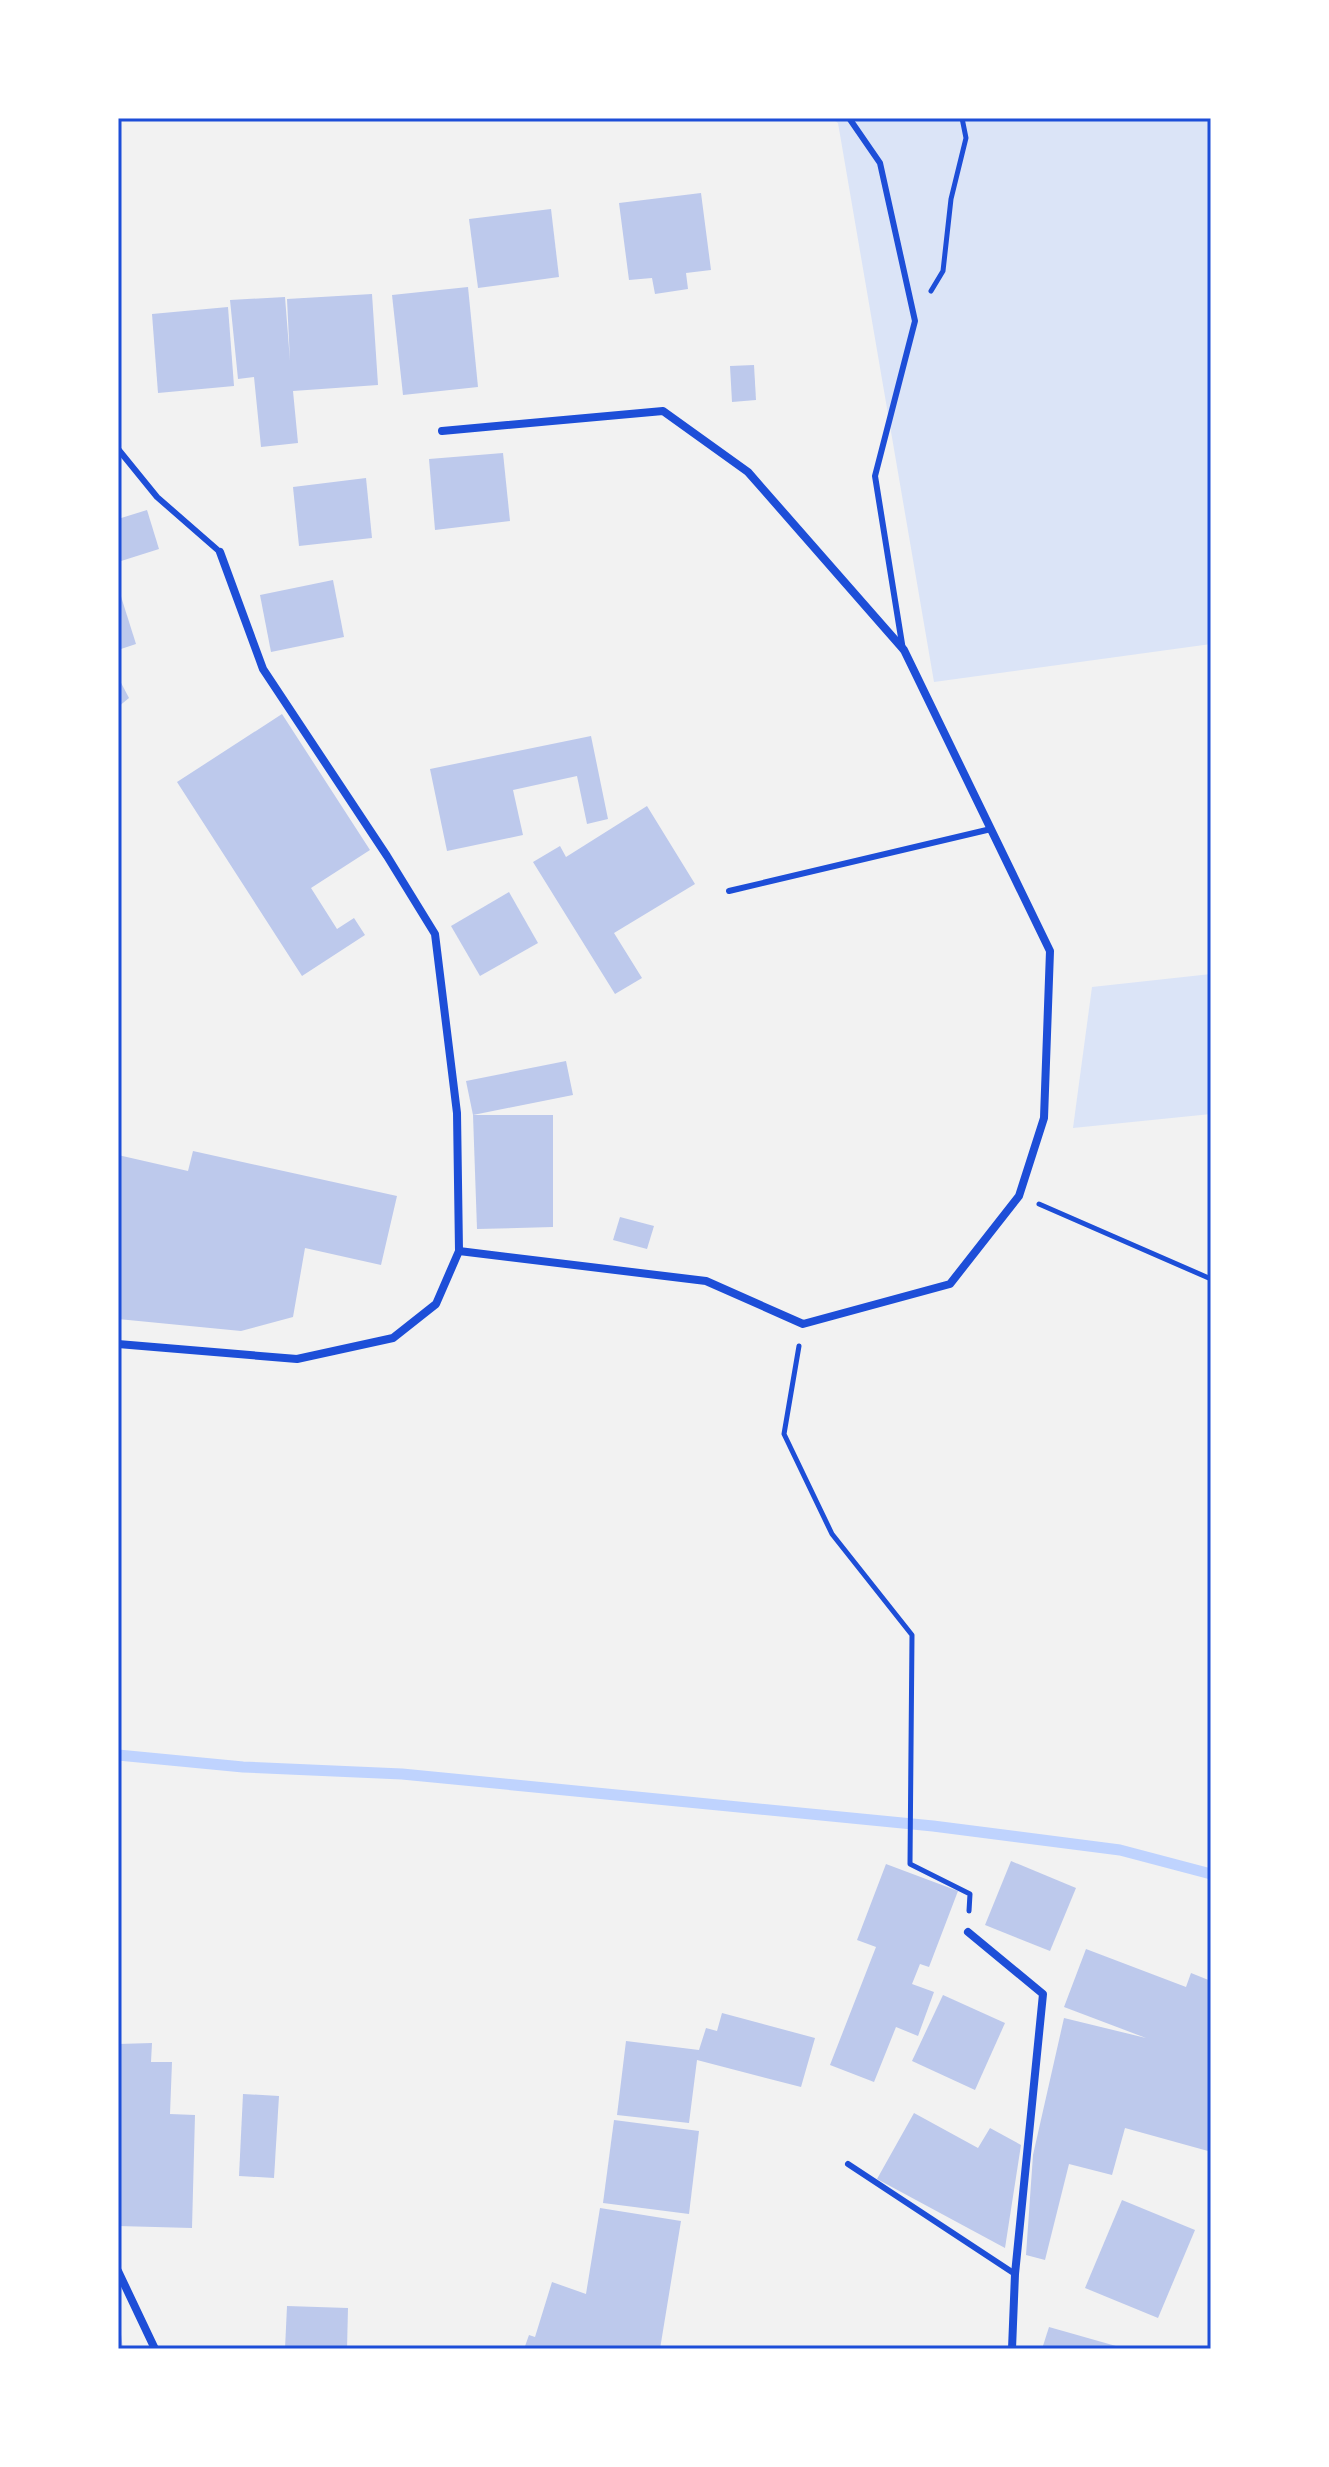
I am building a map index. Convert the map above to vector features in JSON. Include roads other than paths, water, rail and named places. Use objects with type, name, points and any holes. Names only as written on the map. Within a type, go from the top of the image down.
[{"type":"street","points":[[442,431],[663,411],[748,472],[904,650],[1050,951],[1044,1118],[1019,1196],[950,1284],[803,1324],[706,1281],[459,1251]]},
{"type":"street","points":[[118,1344],[297,1359],[393,1338],[436,1304],[459,1251],[457,1113],[435,934],[263,669],[220,552]]},
{"type":"street","points":[[968,1932],[1043,1994],[1015,2274],[1012,2349]]},
{"type":"street","points":[[118,2271],[155,2349]]},
{"type":"lane","points":[[849,118],[880,163],[915,321],[875,476],[904,650]]},
{"type":"lane","points":[[118,449],[157,497],[220,552]]},
{"type":"lane","points":[[729,891],[991,829]]},
{"type":"lane","points":[[848,2164],[1015,2274]]},
{"type":"waterway","points":[[118,1755],[243,1767],[402,1774],[933,1826],[1120,1850],[1211,1874]]}]
